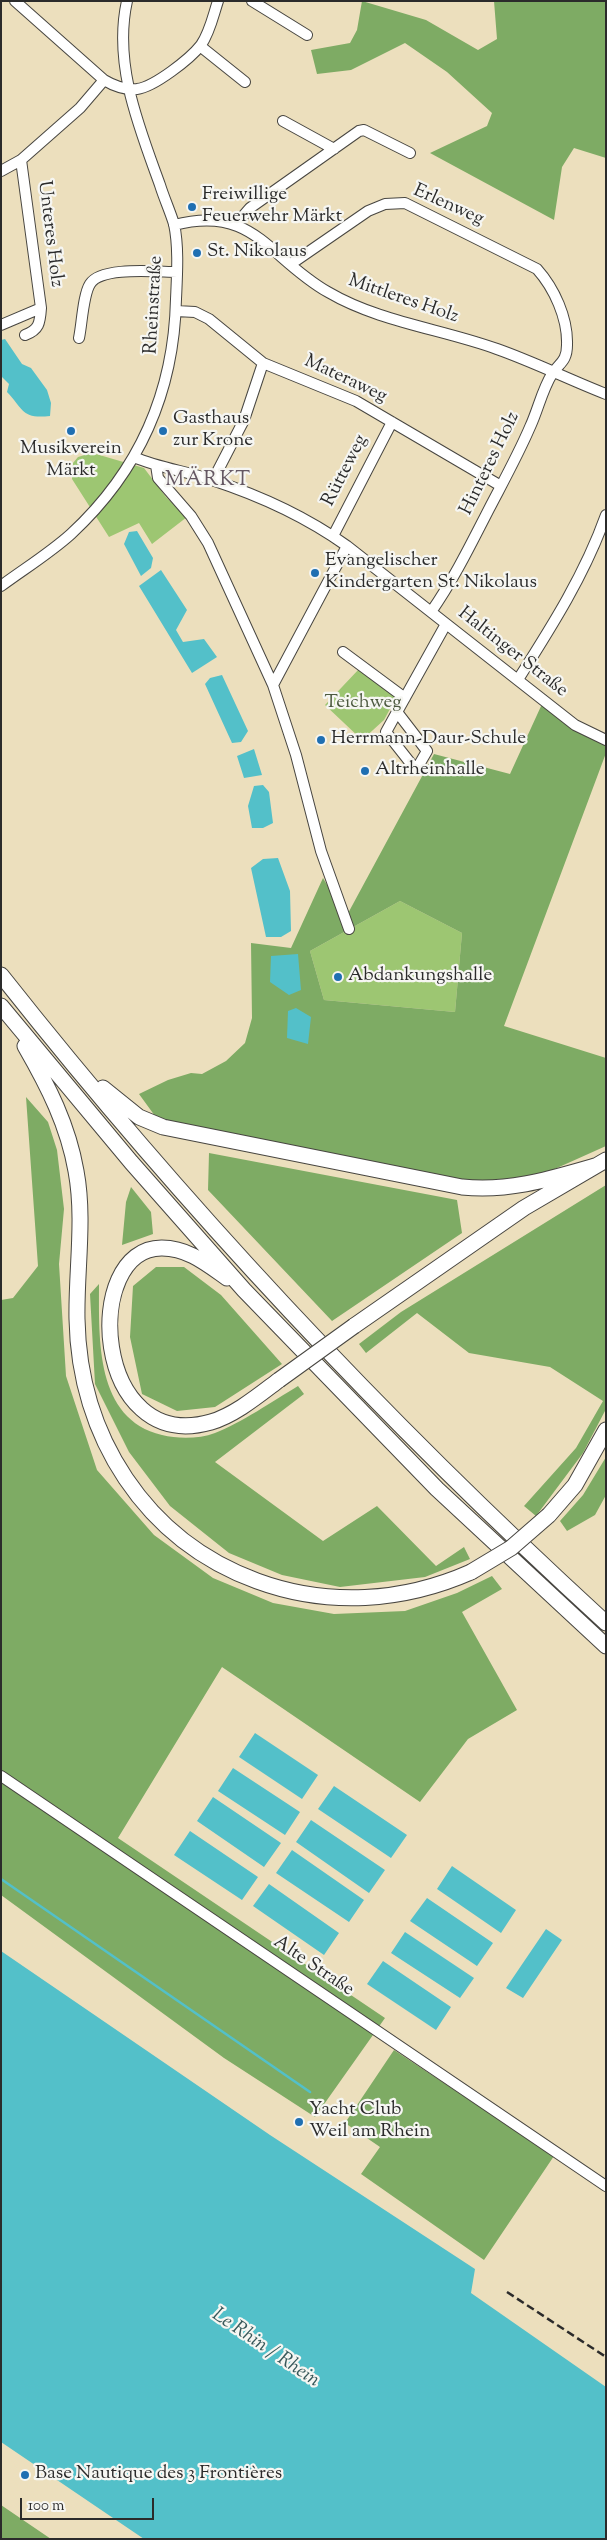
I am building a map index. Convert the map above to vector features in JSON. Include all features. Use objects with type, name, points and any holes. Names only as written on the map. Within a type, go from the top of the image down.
[{"type":"highway","points":[[1,975],[148,1154],[282,1304],[439,1465],[534,1558],[606,1623]]},
{"type":"highway","points":[[4,1010],[131,1162],[244,1290],[438,1489],[606,1646]]},
{"type":"highway","points":[[4,1010],[53,1094],[67,1133],[77,1173],[79,1238],[77,1320],[80,1362],[88,1400],[114,1461],[148,1508],[169,1529],[213,1561],[248,1578],[301,1594],[361,1599],[392,1596],[421,1590],[471,1572],[511,1548],[549,1515],[575,1486],[606,1430]]},
{"type":"highway","points":[[66,1056],[117,1102],[140,1117],[163,1127],[198,1136],[483,1189],[523,1186],[601,1163]]},
{"type":"highway","points":[[244,1290],[194,1256],[181,1250],[161,1248],[143,1252],[127,1263],[118,1278],[113,1295],[112,1340],[119,1376],[136,1405],[148,1415],[162,1421],[181,1425],[212,1422],[238,1408],[279,1380],[524,1208],[601,1163]]},
{"type":"street","points":[[15,1],[104,80],[115,86],[128,89],[148,86],[172,70],[200,46],[208,33],[218,1]]},
{"type":"street","name":"Rheinstraße","points":[[1,586],[75,530],[100,504],[134,456],[160,398],[173,355],[177,272],[174,225],[133,112],[128,89],[124,42],[127,1]]},
{"type":"street","points":[[252,1],[306,35]]},
{"type":"street","points":[[200,46],[245,82]]},
{"type":"street","name":"Unteres Holz","points":[[1,171],[21,160],[80,108],[104,80]]},
{"type":"street","points":[[283,122],[334,149]]},
{"type":"street","points":[[174,225],[197,219],[236,223],[250,208],[364,130],[410,153]]},
{"type":"street","name":"Unteres Holz","points":[[21,160],[41,308],[40,324],[34,332],[25,335]]},
{"type":"street","name":"Erlenweg","points":[[290,264],[368,211],[385,204],[405,203],[423,210],[537,269],[547,281],[556,297],[565,327]]},
{"type":"street","name":"Mittleres Holz","points":[[236,223],[327,292],[354,305],[497,349],[606,394]]},
{"type":"street","points":[[80,338],[89,286],[94,279],[108,273],[177,272]]},
{"type":"street","points":[[1,325],[41,308]]},
{"type":"street","name":"Materaweg","points":[[176,311],[194,312],[209,319],[263,363],[356,401],[501,486]]},
{"type":"street","name":"Hinteres Holz","points":[[431,612],[452,581],[501,486],[530,427],[552,372],[562,364],[567,346],[565,327]]},
{"type":"street","points":[[213,480],[244,420],[263,363]]},
{"type":"street","name":"Rütteweg","points":[[333,536],[392,422]]},
{"type":"street","name":"Haltinger Straße","points":[[134,456],[156,465],[213,480],[291,510],[347,546],[446,624],[519,678],[575,724],[606,740]]},
{"type":"street","points":[[156,465],[158,478],[191,516],[208,543],[273,685],[296,755],[321,851],[350,929]]},
{"type":"street","points":[[519,678],[561,612],[597,539],[606,515]]},
{"type":"street","points":[[273,685],[347,546]]},
{"type":"street","points":[[397,712],[427,751],[416,770],[386,732],[397,712],[405,698],[446,624]]},
{"type":"street","points":[[343,652],[405,698]]},
{"type":"street","name":"Alte Straße","points":[[1,1776],[606,2186]]},
{"type":"green space","points":[[362,1],[426,20],[478,50],[497,39],[494,1],[606,1],[606,158],[574,148],[562,167],[554,220],[430,153],[487,126],[492,113],[447,72],[405,43],[351,70],[317,74],[311,50],[350,43],[357,30]]},
{"type":"green space","points":[[96,454],[144,468],[166,497],[187,517],[152,544],[139,523],[109,537],[72,479],[73,463],[78,457]]},
{"type":"green space","name":"Teichweg","points":[[359,669],[397,696],[384,720],[362,740],[325,705]]},
{"type":"green space","points":[[542,704],[572,726],[606,746],[606,753],[504,1026],[606,1058],[606,1146],[548,1172],[505,1182],[459,1181],[175,1123],[155,1116],[139,1094],[168,1080],[191,1073],[202,1074],[226,1061],[245,1043],[252,1018],[251,943],[291,948],[323,878],[346,917],[434,754],[510,774]],"holes":[[[400,901],[462,933],[455,1012],[324,1000],[310,951]]]},
{"type":"green space","points":[[400,901],[462,933],[455,1012],[324,1000],[310,951]]},
{"type":"green space","points":[[26,1097],[48,1122],[57,1150],[64,1209],[59,1264],[66,1376],[97,1470],[154,1535],[213,1578],[273,1603],[334,1614],[405,1611],[457,1593],[492,1576],[502,1589],[462,1612],[517,1710],[468,1739],[420,1802],[222,1667],[118,1838],[385,2018],[315,2117],[224,2058],[1,1895],[1,1300],[13,1298],[38,1266]]},
{"type":"green space","points":[[209,1153],[457,1200],[462,1233],[332,1321],[208,1190]]},
{"type":"green space","points":[[606,1185],[606,1409],[583,1453],[536,1516],[524,1506],[576,1448],[603,1401],[550,1367],[469,1353],[417,1313],[366,1353],[359,1344],[401,1312]]},
{"type":"green space","points":[[131,1187],[151,1212],[153,1234],[122,1245],[126,1202]]},
{"type":"green space","points":[[156,1267],[184,1267],[221,1295],[282,1364],[215,1407],[177,1411],[142,1394],[130,1337],[133,1286]]},
{"type":"green space","points":[[99,1284],[99,1329],[105,1374],[113,1395],[124,1412],[140,1426],[162,1435],[175,1437],[188,1438],[209,1435],[246,1418],[298,1386],[304,1394],[215,1462],[323,1541],[377,1506],[436,1566],[464,1547],[470,1559],[425,1577],[340,1587],[282,1575],[229,1553],[170,1506],[129,1452],[95,1384],[90,1294]]},
{"type":"green space","points":[[606,1457],[606,1495],[595,1515],[567,1531],[560,1521],[583,1495]]},
{"type":"green space","points":[[394,2050],[554,2156],[484,2260],[361,2174],[380,2147],[345,2123]]},
{"type":"green space","points":[[1,2505],[51,2539],[1,2539]]},
{"type":"water","points":[[5,339],[22,364],[31,368],[47,390],[51,403],[50,416],[34,416],[24,412],[7,392],[9,384],[1,376],[1,340]]},
{"type":"water","points":[[137,531],[153,558],[151,568],[141,576],[124,544],[129,532]]},
{"type":"water","points":[[161,570],[187,610],[176,630],[183,642],[204,639],[217,657],[192,673],[139,586]]},
{"type":"water","points":[[222,675],[248,731],[241,742],[232,743],[205,684],[210,678]]},
{"type":"water","points":[[254,749],[262,775],[244,778],[237,756]]},
{"type":"water","points":[[263,785],[269,792],[273,823],[263,828],[252,828],[248,806],[254,786]]},
{"type":"water","points":[[278,858],[290,891],[291,931],[281,937],[266,937],[251,868],[263,859]]},
{"type":"water","points":[[298,954],[301,990],[289,995],[270,982],[271,956]]},
{"type":"water","points":[[296,1008],[311,1017],[308,1044],[287,1038],[288,1011]]},
{"type":"water","points":[[255,1733],[318,1775],[302,1799],[239,1757]]},
{"type":"water","points":[[233,1768],[300,1812],[285,1835],[218,1791]]},
{"type":"water","points":[[334,1786],[407,1835],[391,1858],[318,1809]]},
{"type":"water","points":[[213,1797],[281,1843],[264,1867],[197,1821]]},
{"type":"water","points":[[311,1820],[385,1870],[369,1893],[296,1842]]},
{"type":"water","points":[[190,1831],[258,1877],[242,1900],[174,1855]]},
{"type":"water","points":[[292,1850],[364,1900],[349,1922],[276,1873]]},
{"type":"water","points":[[452,1866],[516,1910],[501,1933],[437,1889]]},
{"type":"water","points":[[269,1884],[339,1933],[324,1955],[253,1906]]},
{"type":"water","points":[[427,1898],[493,1943],[477,1966],[410,1921]]},
{"type":"water","points":[[546,1929],[562,1940],[523,1998],[506,1988]]},
{"type":"water","points":[[405,1932],[474,1978],[460,1998],[391,1953]]},
{"type":"water","name":"Le Rhin / Rhein","points":[[1,1951],[270,2135],[475,2269],[471,2293],[606,2387],[606,2539],[144,2539],[1,2442]]},
{"type":"water","points":[[383,1961],[451,2007],[436,2030],[367,1984]]},
{"type":"waterway","points":[[1,1879],[310,2092]]},
{"type":"railway","points":[[507,2292],[606,2357]]},
{"type":"place","name":"Freiwillige Feuerwehr Märkt","points":[[192,207]]},
{"type":"place","name":"St. Nikolaus","points":[[197,253]]},
{"type":"place","name":"Musikverein Märkt","points":[[71,431]]},
{"type":"place","name":"Gasthaus zur Krone","points":[[163,431]]},
{"type":"place","name":"Evangelischer Kindergarten St. Nikolaus","points":[[315,573]]},
{"type":"place","name":"Herrmann-Daur-Schule","points":[[321,740]]},
{"type":"place","name":"Altrheinhalle","points":[[365,771]]},
{"type":"place","name":"Abdankungshalle","points":[[338,977]]},
{"type":"place","name":"Yacht Club Weil am Rhein","points":[[299,2122]]},
{"type":"place","name":"Base Nautique des 3 Frontières","points":[[25,2475]]},
{"type":"district","name":"MÄRKT","points":[[208,481]]}]
